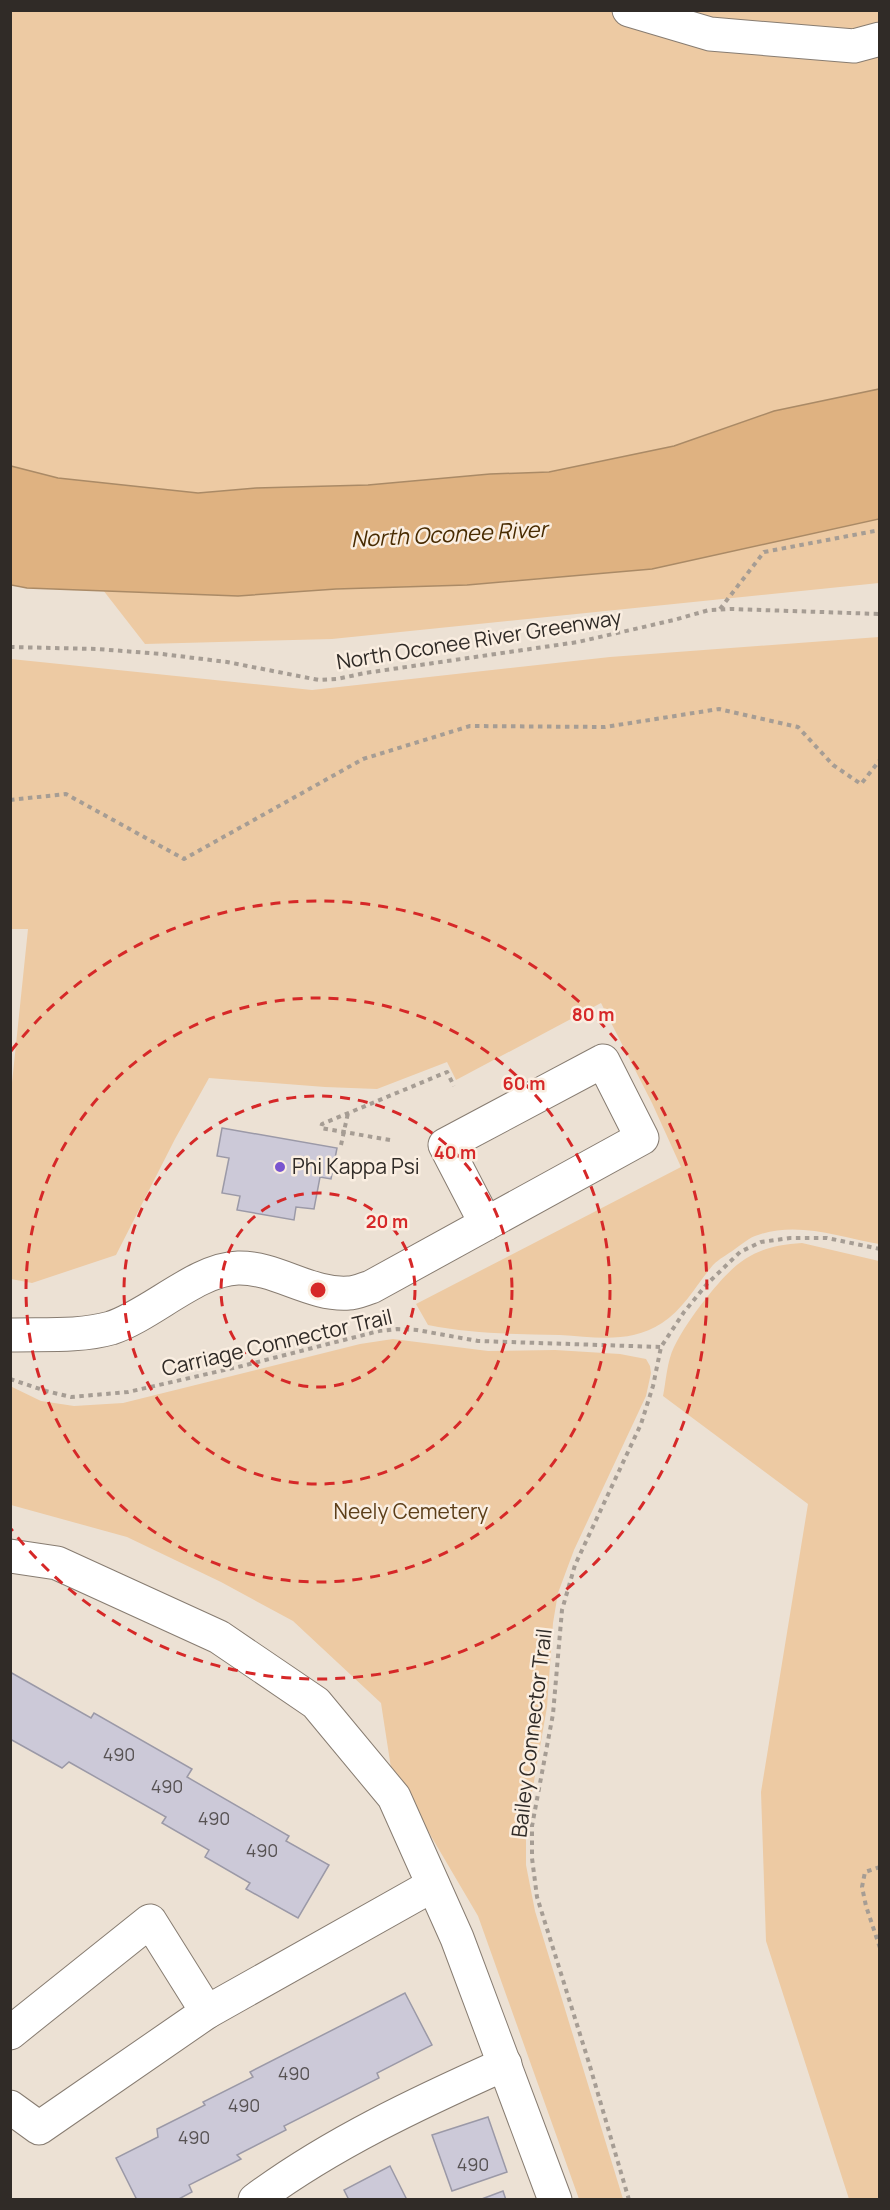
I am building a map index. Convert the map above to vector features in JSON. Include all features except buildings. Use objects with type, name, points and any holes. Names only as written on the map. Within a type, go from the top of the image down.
[{"type":"lane","points":[[629,10],[710,34],[854,46],[879,39]]},
{"type":"lane","points":[[10,1335],[80,1334],[111,1328],[210,1275],[236,1268],[254,1269],[330,1292],[350,1293],[371,1287],[486,1224],[642,1138],[603,1061],[445,1145],[486,1224]]},
{"type":"lane","points":[[10,1556],[57,1563],[219,1637],[316,1703],[394,1797],[457,1938],[555,2199]]},
{"type":"lane","points":[[10,2107],[39,2128],[207,2012],[433,1885]]},
{"type":"lane","points":[[10,2033],[150,1921],[207,2012]]},
{"type":"lane","points":[[255,2199],[279,2182],[408,2108],[505,2064]]},
{"type":"path","points":[[720,609],[765,552],[879,530]]},
{"type":"path","name":"North Oconee River Greenway","points":[[10,647],[97,649],[162,654],[227,662],[319,680],[337,680],[365,673],[578,642],[709,610],[879,614]]},
{"type":"path","points":[[10,800],[66,794],[184,859],[363,759],[470,726],[605,727],[719,709],[798,727],[833,765],[861,784],[879,760]]},
{"type":"path","points":[[390,1140],[321,1128],[322,1124],[447,1072],[454,1086]]},
{"type":"path","points":[[341,1145],[348,1113]]},
{"type":"path","points":[[661,1347],[684,1311],[707,1284],[740,1252],[761,1242],[790,1238],[827,1238],[879,1249]]},
{"type":"path","name":"Carriage Connector Trail","points":[[10,1379],[71,1397],[128,1392],[379,1331],[397,1329],[478,1341],[661,1347]]},
{"type":"path","name":"Bailey Connector Trail","points":[[629,2199],[537,1897],[532,1858],[532,1826],[553,1714],[562,1610],[575,1564],[641,1424],[653,1386],[661,1347]]},
{"type":"path","points":[[879,1867],[865,1872],[862,1887],[879,1948]]},
{"type":"green space","points":[[10,11],[879,11],[879,389],[774,411],[674,446],[549,472],[490,474],[368,485],[256,488],[198,493],[58,478],[11,466]]},
{"type":"green space","points":[[879,519],[879,583],[332,639],[145,644],[103,590],[238,596],[336,589],[467,585],[652,569]]},
{"type":"green space","points":[[879,637],[879,1244],[804,1230],[773,1231],[755,1236],[713,1265],[670,1318],[650,1330],[625,1337],[494,1333],[428,1325],[416,1304],[681,1167],[652,1103],[601,1003],[456,1080],[447,1062],[377,1089],[209,1078],[116,1255],[32,1283],[11,1279],[10,1102],[28,929],[11,929],[11,659],[312,690],[610,657]]},
{"type":"green space","points":[[802,1243],[879,1261],[879,2199],[849,2199],[766,1941],[761,1792],[808,1504],[663,1396],[668,1365],[674,1347],[696,1312],[725,1276],[745,1259],[757,1253],[770,1248]]},
{"type":"green space","name":"Neely Cemetery","points":[[393,1339],[488,1351],[555,1350],[620,1354],[646,1359],[650,1366],[651,1373],[646,1396],[574,1550],[558,1593],[553,1623],[547,1707],[526,1827],[526,1865],[535,1911],[623,2199],[579,2199],[478,1916],[391,1768],[381,1703],[293,1621],[221,1582],[127,1537],[11,1505],[10,1386],[41,1401],[74,1406],[123,1403],[360,1344]]},
{"type":"water","name":"North Oconee River","points":[[879,389],[879,519],[652,569],[467,585],[336,589],[238,596],[27,588],[11,585],[11,466],[58,478],[198,493],[256,488],[368,485],[490,474],[549,472],[674,446],[774,411]]},
{"type":"place","name":"Phi Kappa Psi","points":[[280,1167]]}]
